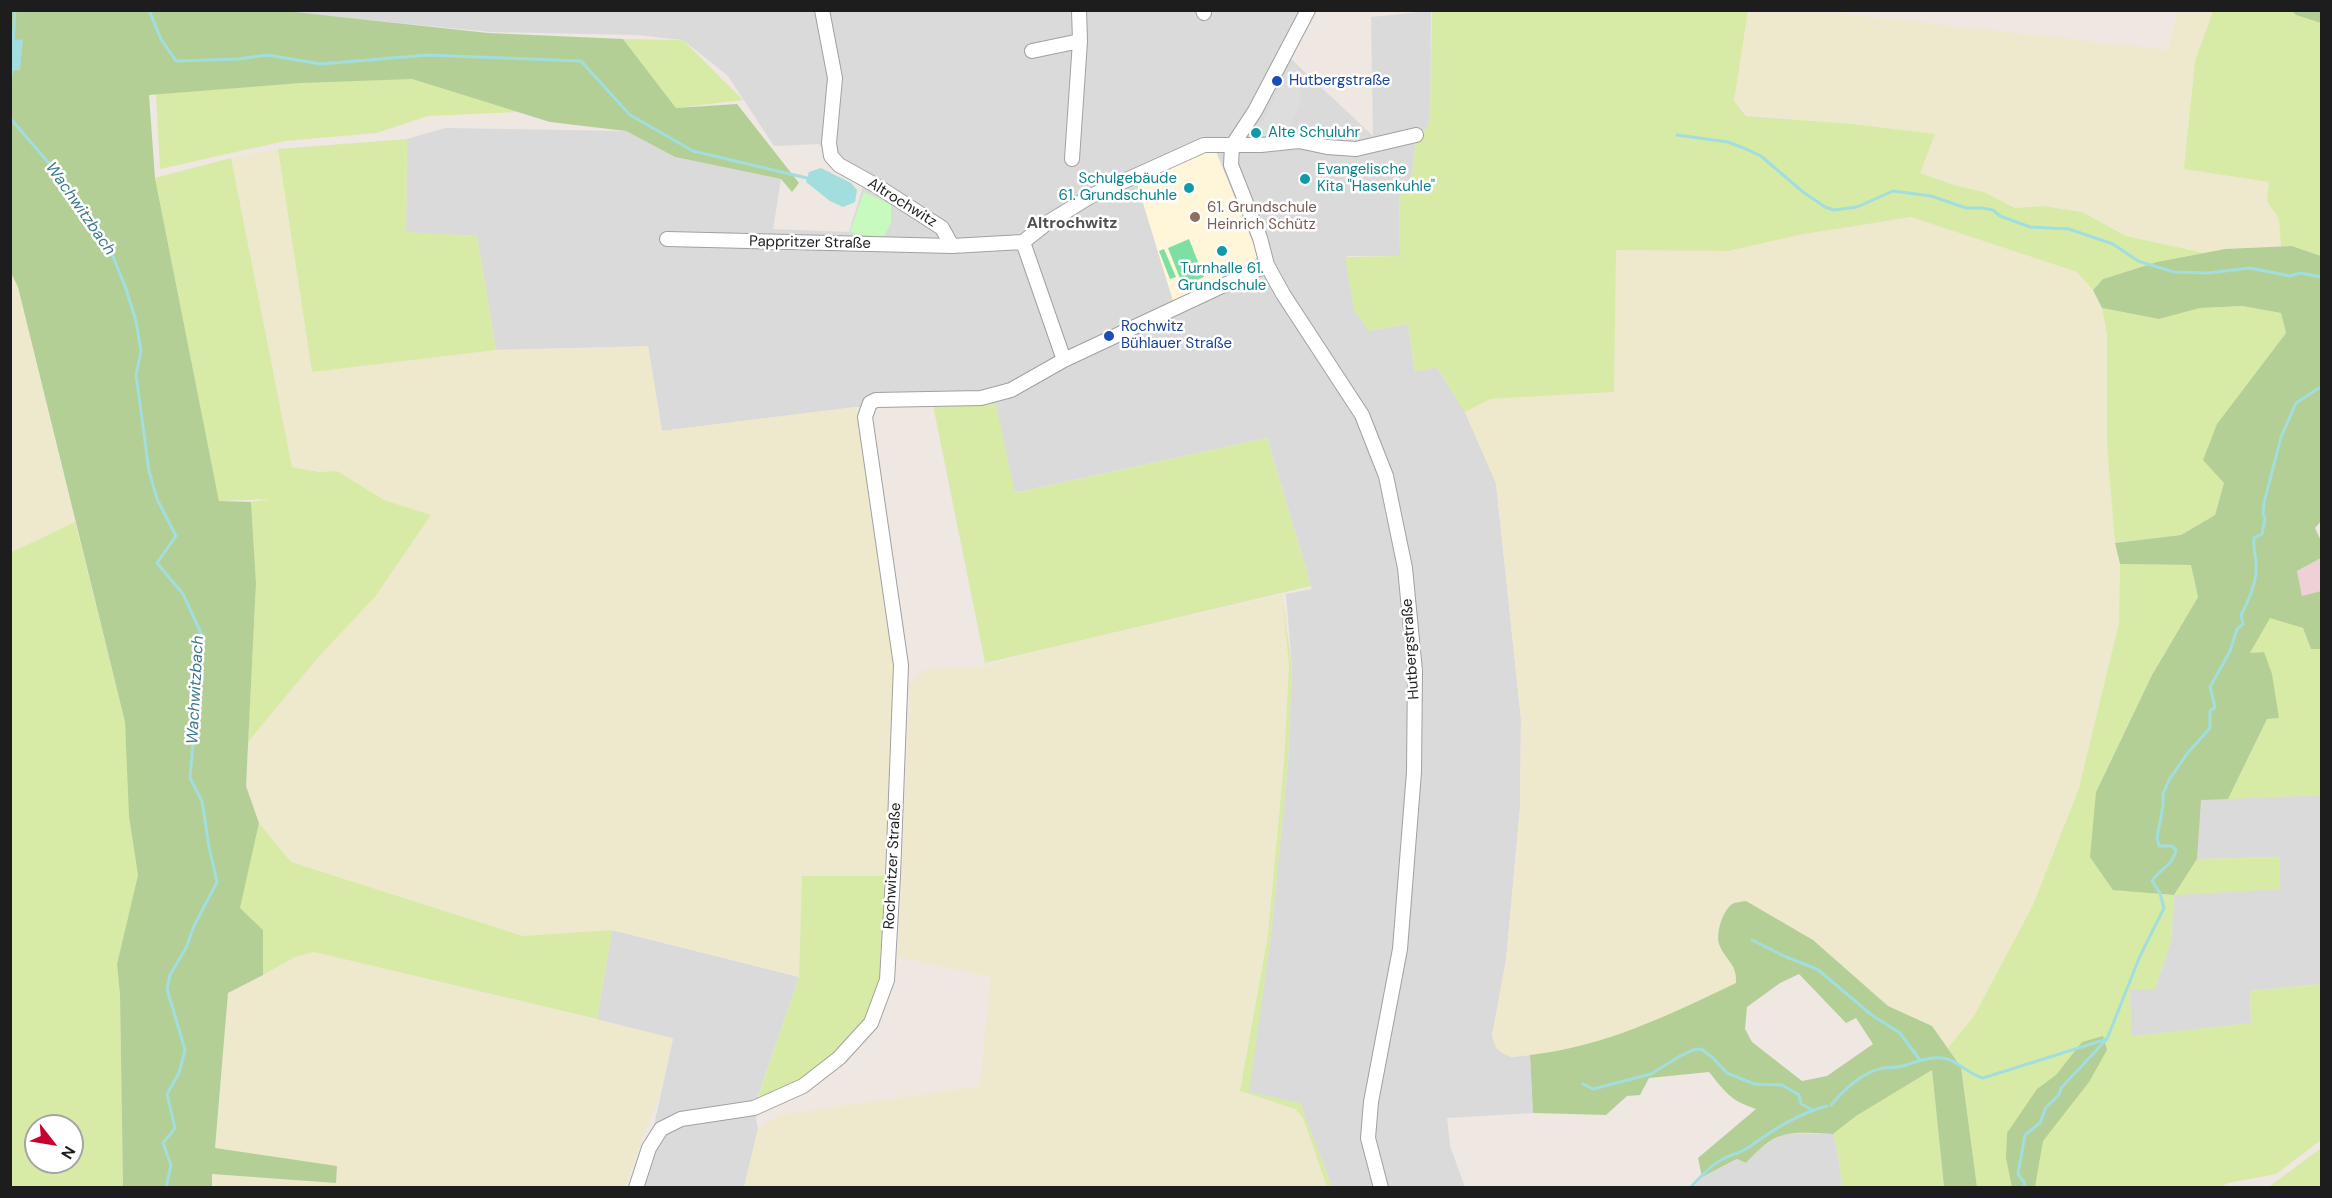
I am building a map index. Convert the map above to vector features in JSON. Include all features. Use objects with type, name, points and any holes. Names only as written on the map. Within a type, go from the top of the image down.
[{"type":"street","name":"Altrochwitz","points":[[822,10],[835,78],[829,142],[831,156],[839,165],[877,186],[942,228],[952,246]]},
{"type":"street","points":[[1072,159],[1080,41],[1079,10]]},
{"type":"street","points":[[1232,146],[1255,111],[1308,10]]},
{"type":"street","points":[[1032,51],[1080,41]]},
{"type":"street","points":[[952,246],[1023,242],[1069,208],[1091,196],[1204,146],[1213,144],[1261,145],[1299,141],[1327,147],[1356,149],[1416,135]]},
{"type":"street","name":"Hutbergstraße","points":[[1232,146],[1231,165],[1260,238],[1267,265],[1283,294],[1362,415],[1386,476],[1405,568],[1415,671],[1414,772],[1400,949],[1371,1102],[1368,1138],[1381,1188]]},
{"type":"street","name":"Pappritzer Straße","points":[[668,239],[952,246]]},
{"type":"street","points":[[1023,242],[1064,360],[1267,265]]},
{"type":"street","name":"Rochwitzer Straße","points":[[636,1188],[649,1148],[661,1128],[681,1119],[754,1108],[803,1086],[839,1058],[871,1023],[887,980],[901,665],[865,417],[870,403],[876,400],[965,399],[995,396],[1028,382],[1064,360]]},
{"type":"shaded area","points":[[276,11],[1314,11],[1290,58],[1373,136],[1371,17],[1431,11],[1430,119],[1427,128],[1416,138],[1410,194],[1399,193],[1400,256],[1346,256],[1368,331],[1408,324],[1415,371],[1437,367],[1465,412],[1496,483],[1521,719],[1520,808],[1506,960],[1492,1036],[1511,1057],[1530,1055],[1533,1113],[1447,1118],[1450,1146],[1465,1187],[1332,1187],[1300,1104],[1248,1092],[1271,935],[1288,762],[1292,668],[1286,594],[1312,589],[1267,438],[1014,493],[981,404],[856,407],[662,431],[648,347],[496,350],[477,236],[406,233],[407,139],[445,128],[626,131],[675,157],[781,179],[773,229],[849,232],[863,187],[839,174],[819,144],[774,146],[728,76],[683,40],[637,35],[491,32]]},
{"type":"shaded area","points":[[1748,11],[1816,11],[2168,50],[2178,11],[2213,11],[2195,61],[2269,182],[2267,201],[2279,219],[2281,246],[2225,249],[2204,253],[2126,236],[2082,212],[2043,206],[2015,208],[1984,192],[1957,186],[1920,173],[1934,134],[1747,114],[1734,101]]},
{"type":"shaded area","points":[[1291,66],[1299,70],[1301,78],[1300,106],[1288,129],[1263,138],[1256,134]]},
{"type":"shaded area","points":[[278,149],[312,372],[496,350],[648,346],[662,431],[856,407],[897,671],[885,876],[802,877],[799,977],[612,930],[523,936],[291,862],[259,823],[246,786],[248,742],[322,653],[375,597],[431,516],[384,500],[337,471],[319,472],[292,467],[231,158]]},
{"type":"shaded area","name":"61. Grundschule Heinrich Schütz","points":[[1215,149],[1258,255],[1252,265],[1173,301],[1136,180],[1204,150]]},
{"type":"shaded area","points":[[1911,217],[2077,272],[2093,290],[2102,308],[2107,334],[2107,444],[2115,543],[2120,564],[2119,622],[2101,708],[2079,788],[2033,905],[1974,1016],[1948,1048],[1932,1026],[1888,1006],[1800,931],[1726,910],[1717,937],[1720,947],[1735,967],[1736,983],[1649,1024],[1604,1041],[1560,1052],[1511,1057],[1502,1053],[1496,1048],[1492,1036],[1506,960],[1520,808],[1521,719],[1496,483],[1465,412],[1490,399],[1614,392],[1616,250],[1728,251],[1799,235]]},
{"type":"shaded area","points":[[10,273],[18,287],[75,522],[11,553]]},
{"type":"shaded area","points":[[2321,558],[2321,591],[2302,596],[2297,571]]},
{"type":"shaded area","points":[[1282,595],[1289,665],[1284,762],[1268,935],[1240,1091],[1295,1109],[1302,1118],[1327,1187],[744,1188],[758,1129],[780,1115],[980,1086],[991,977],[898,957],[910,684],[926,669],[986,666],[1044,649]]},
{"type":"shaded area","points":[[2321,795],[2321,984],[2250,991],[2251,1023],[2131,1037],[2130,989],[2155,989],[2171,940],[2174,895],[2279,857],[2197,859],[2200,799]]},
{"type":"shaded area","points":[[612,930],[799,977],[754,1108],[758,1129],[744,1187],[636,1187],[649,1148],[673,1039],[597,1019]]},
{"type":"shaded area","points":[[314,952],[673,1038],[660,1095],[626,1187],[212,1188],[212,1174],[336,1182],[337,1166],[215,1148],[228,993],[295,957]]},
{"type":"shaded area","points":[[1784,1133],[1833,1134],[1842,1187],[1693,1188],[1702,1177],[1738,1159],[1746,1163],[1759,1149]]},
{"type":"green space","points":[[276,10],[488,33],[623,39],[676,108],[737,104],[799,183],[792,192],[781,179],[675,157],[626,131],[550,122],[412,79],[302,83],[149,95],[155,178],[219,501],[251,502],[256,583],[246,786],[259,823],[240,908],[263,930],[263,975],[228,993],[215,1148],[337,1166],[336,1183],[212,1174],[212,1187],[123,1187],[120,995],[117,964],[138,875],[129,816],[125,722],[18,287],[11,273],[11,11]]},
{"type":"green space","points":[[1432,10],[1748,11],[1734,101],[1746,116],[1852,124],[1935,134],[1920,173],[1957,186],[1984,192],[2015,208],[2043,206],[2082,212],[2126,236],[2204,253],[2157,262],[2103,279],[2093,290],[2077,272],[1911,217],[1799,235],[1728,251],[1616,250],[1614,392],[1490,399],[1465,412],[1437,367],[1415,372],[1408,324],[1368,331],[1354,310],[1345,257],[1400,256],[1399,193],[1410,194],[1416,138],[1427,128],[1430,119]]},
{"type":"green space","points":[[2213,11],[2292,11],[2296,15],[2321,23],[2321,256],[2292,246],[2281,246],[2279,219],[2267,201],[2269,182],[2184,169],[2195,61]]},
{"type":"green space","points":[[2292,11],[2321,11],[2321,23],[2296,15]]},
{"type":"green space","points":[[623,39],[683,40],[743,100],[676,108]]},
{"type":"green space","points":[[354,79],[412,79],[518,112],[428,116],[376,133],[285,141],[160,169],[156,94]]},
{"type":"green space","points":[[407,139],[406,232],[477,236],[496,350],[312,372],[278,149]]},
{"type":"green space","points":[[231,158],[292,467],[319,472],[337,471],[384,500],[431,515],[375,597],[322,653],[248,742],[256,583],[251,502],[271,499],[219,501],[155,178]]},
{"type":"green space","points":[[864,192],[891,205],[891,223],[884,236],[850,232]]},
{"type":"green space","points":[[1189,239],[1204,277],[1183,286],[1168,248]]},
{"type":"green space","points":[[2292,246],[2321,256],[2322,520],[2315,528],[2321,541],[2321,558],[2297,571],[2302,596],[2321,591],[2321,649],[2311,649],[2303,628],[2270,618],[2250,653],[2264,652],[2272,674],[2279,718],[2267,719],[2228,799],[2201,800],[2197,859],[2174,895],[2113,890],[2090,857],[2096,792],[2152,675],[2198,597],[2191,565],[2120,564],[2115,543],[2181,535],[2215,515],[2224,483],[2203,460],[2217,424],[2286,333],[2281,313],[2242,306],[2200,308],[2159,319],[2102,308],[2093,290],[2103,279],[2157,262],[2225,249]]},
{"type":"green space","points":[[1164,249],[1176,277],[1170,279],[1159,251]]},
{"type":"green space","points":[[2242,306],[2281,313],[2286,333],[2218,424],[2224,483],[2215,515],[2181,535],[2115,543],[2107,445],[2107,334],[2102,308],[2159,319],[2200,308]]},
{"type":"green space","points":[[995,401],[1015,493],[1267,438],[1311,586],[985,663],[933,405],[981,404]]},
{"type":"green space","points":[[75,522],[125,722],[138,875],[117,964],[120,995],[123,1187],[11,1187],[10,553]]},
{"type":"green space","points":[[2120,564],[2191,565],[2198,597],[2152,675],[2096,792],[2157,894],[2174,895],[2171,940],[2155,989],[2130,989],[2131,1036],[2251,1023],[2250,991],[2321,984],[2321,1140],[2276,1174],[2228,1183],[2221,1187],[1977,1187],[1961,1067],[1948,1048],[1974,1016],[2033,905],[2079,788],[2119,623]]},
{"type":"green space","points":[[1282,595],[1292,668],[1288,762],[1271,935],[1249,1092],[1300,1103],[1332,1187],[1327,1187],[1303,1118],[1295,1109],[1240,1091],[1268,935],[1284,762],[1289,665]]},
{"type":"green space","points":[[2270,617],[2303,628],[2311,649],[2321,649],[2321,795],[2228,799],[2267,719],[2279,718],[2250,653]]},
{"type":"green space","points":[[259,823],[291,862],[523,936],[612,930],[597,1019],[314,952],[295,957],[263,975],[263,930],[239,908]]},
{"type":"green space","points":[[2280,857],[2280,889],[2174,895],[2197,859]]},
{"type":"green space","points":[[802,876],[885,876],[882,980],[867,1020],[834,1056],[799,1084],[757,1100],[799,977]]},
{"type":"green space","points":[[1746,901],[1813,940],[1888,1006],[1932,1026],[1961,1067],[1977,1187],[1944,1187],[1932,1070],[1856,1116],[1833,1134],[1794,1133],[1785,1135],[1767,1143],[1746,1163],[1737,1159],[1702,1177],[1698,1158],[1756,1109],[1729,1095],[1709,1072],[1649,1078],[1640,1095],[1627,1096],[1606,1115],[1533,1113],[1530,1055],[1585,1045],[1611,1037],[1660,1018],[1736,983],[1735,970],[1721,950],[1718,934],[1728,908],[1734,903]],"holes":[[[1799,974],[1846,1023],[1856,1018],[1873,1044],[1827,1076],[1802,1081],[1752,1042],[1745,1029],[1747,1007],[1780,983]]]},
{"type":"green space","points":[[2103,1036],[2107,1050],[2089,1082],[2043,1141],[2035,1187],[2012,1187],[2006,1158],[2007,1133],[2037,1089],[2056,1075],[2082,1042]]},
{"type":"green space","points":[[1932,1070],[1944,1187],[1842,1187],[1833,1134],[1856,1116]]},
{"type":"green space","points":[[2321,1148],[2321,1187],[2270,1187],[2270,1186]]},
{"type":"water","points":[[23,39],[20,70],[11,71],[11,41]]},
{"type":"water","points":[[821,168],[851,183],[857,190],[855,202],[843,207],[830,201],[806,182],[809,172]]},
{"type":"waterway","name":"Wachwitzbach","points":[[13,45],[15,10]]},
{"type":"waterway","points":[[149,10],[161,39],[176,61],[238,59],[267,55],[321,64],[427,55],[581,61],[630,115],[693,151],[807,178]]},
{"type":"waterway","name":"Wachwitzbach","points":[[10,85],[12,69]]},
{"type":"waterway","name":"Wachwitzbach","points":[[10,118],[47,161],[112,254],[125,286],[136,321],[141,351],[136,375],[149,471],[157,499],[176,536],[157,563],[183,594],[202,635],[190,778],[202,801],[217,882],[194,926],[186,948],[170,975],[167,989],[185,1050],[179,1073],[167,1094],[175,1128],[163,1143],[171,1165],[166,1188]]},
{"type":"waterway","points":[[1677,135],[1728,142],[1761,156],[1803,192],[1825,207],[1834,210],[1857,207],[1893,191],[1931,196],[1966,208],[1993,210],[2000,216],[2030,227],[2069,229],[2113,244],[2138,261],[2174,272],[2208,273],[2250,268],[2290,276],[2300,273],[2322,277]]},
{"type":"waterway","points":[[1831,1105],[1861,1077],[1883,1068],[1901,1067],[1921,1060],[1942,1058],[1951,1060],[1983,1078],[2107,1039],[2140,956],[2164,908],[2160,893],[2152,881],[2170,863],[2176,850],[2172,846],[2159,846],[2157,838],[2163,794],[2169,780],[2186,755],[2210,728],[2210,711],[2215,707],[2210,687],[2230,651],[2237,629],[2243,624],[2241,615],[2256,576],[2254,538],[2262,534],[2265,519],[2264,503],[2281,437],[2296,403],[2322,386]]},
{"type":"waterway","points":[[1752,940],[1817,969],[1873,1016],[1900,1033],[1920,1060]]},
{"type":"waterway","points":[[2025,1188],[2018,1174],[2025,1135],[2040,1123],[2046,1107],[2059,1095],[2061,1088],[2106,1040]]},
{"type":"waterway","points":[[1583,1084],[1593,1089],[1651,1074],[1680,1056],[1701,1049],[1727,1073],[1754,1084],[1782,1085],[1799,1095],[1801,1104],[1813,1110]]},
{"type":"waterway","points":[[1690,1188],[1708,1169],[1721,1160],[1746,1149],[1795,1118],[1827,1106]]},
{"type":"place","name":"Hutbergstraße","points":[[1277,81]]},
{"type":"place","name":"Alte Schuluhr","points":[[1256,133]]},
{"type":"place","name":"Evangelische Kita \"Hasenkuhle\"","points":[[1305,179]]},
{"type":"place","name":"Schulgebäude 61. Grundschuhle","points":[[1189,188]]},
{"type":"place","name":"61. Grundschule Heinrich Schütz","points":[[1195,217]]},
{"type":"place","name":"Turnhalle 61. Grundschule","points":[[1222,251]]},
{"type":"place","name":"Rochwitz Bühlauer Straße","points":[[1109,336]]},
{"type":"district","name":"Altrochwitz","points":[[1072,224]]}]
